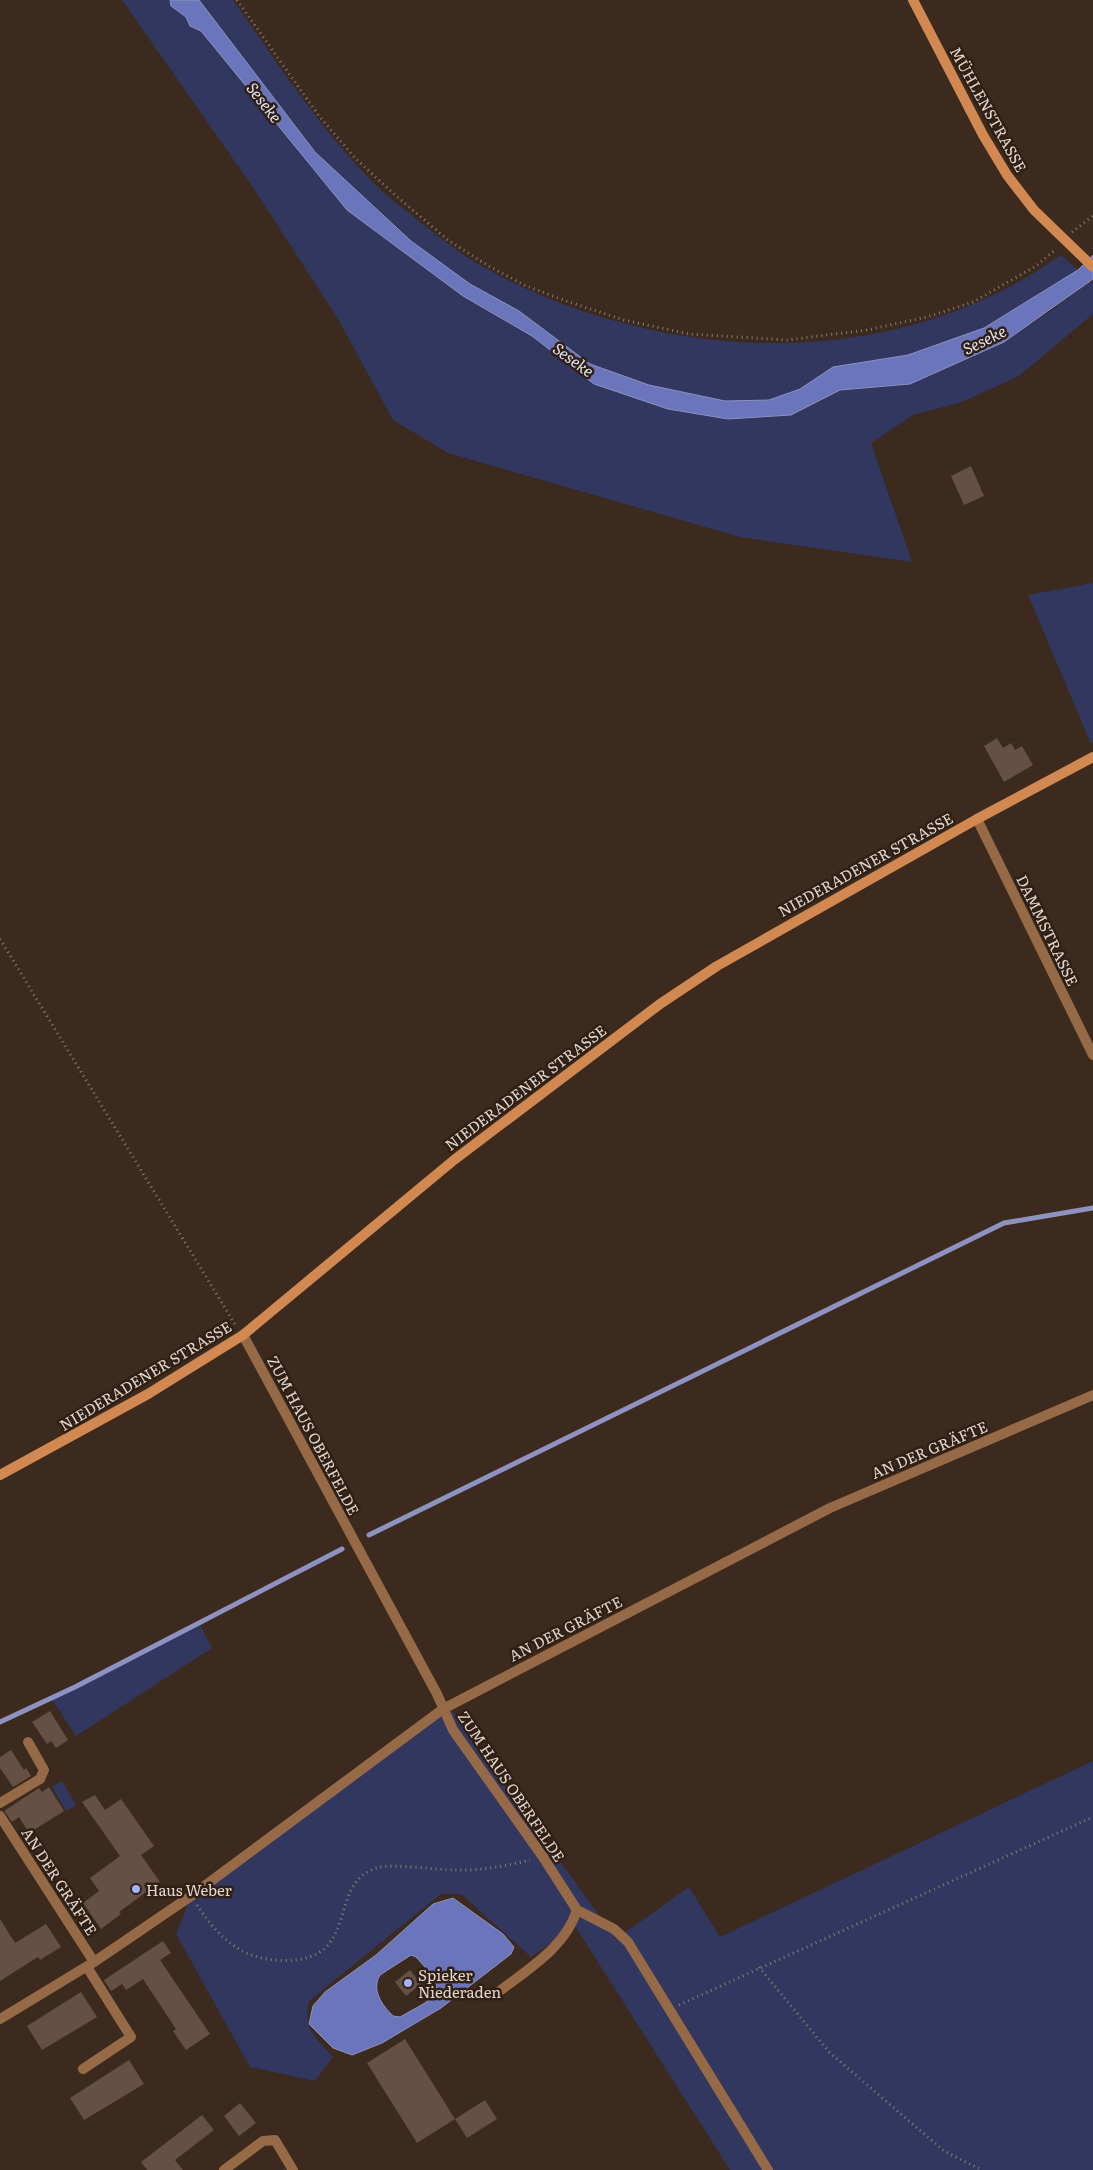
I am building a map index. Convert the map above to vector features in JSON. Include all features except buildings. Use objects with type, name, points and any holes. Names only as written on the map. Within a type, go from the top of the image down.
[{"type":"street","name":"MÜHLENSTRASSE","points":[[913,0],[983,135],[1007,176],[1034,210],[1093,267]]},
{"type":"street","name":"NIEDERADENER STRASSE","points":[[0,1475],[148,1394],[243,1335],[454,1160],[660,1004],[733,956],[977,819],[1093,757]]},
{"type":"street","name":"DAMMSTRASSE","points":[[977,819],[1093,1055]]},
{"type":"street","name":"ZUM HAUS OBERFELDE","points":[[243,1335],[432,1686],[453,1730],[578,1910],[614,1929],[628,1942],[768,2170]]},
{"type":"street","name":"AN DER GRÄFTE","points":[[0,2018],[90,1964],[191,1896],[443,1709],[830,1508],[1093,1395]]},
{"type":"street","points":[[0,1803],[40,1779],[44,1770],[28,1742]]},
{"type":"street","name":"AN DER GRÄFTE","points":[[0,1816],[90,1964],[131,2037],[82,2069]]},
{"type":"street","points":[[501,1990],[552,1950],[574,1921],[578,1910]]},
{"type":"street","points":[[224,2170],[263,2141],[275,2140],[294,2170]]},
{"type":"path","points":[[237,0],[319,116],[355,158],[448,240],[487,265],[524,285],[624,320],[689,334],[787,340],[867,330],[927,317],[973,302],[1036,266],[1050,256],[1076,227],[1093,216]]},
{"type":"path","points":[[0,939],[243,1335]]},
{"type":"path","points":[[670,2009],[1093,1817]]},
{"type":"path","points":[[202,1913],[221,1935],[240,1950],[263,1958],[289,1960],[312,1956],[327,1946],[337,1930],[354,1883],[364,1872],[379,1867],[457,1870],[508,1865],[543,1857]]},
{"type":"path","points":[[759,1967],[829,2052],[944,2151],[982,2170]]},
{"type":"shaded area","points":[[122,0],[170,0],[171,6],[186,17],[190,26],[201,31],[347,210],[463,296],[532,336],[594,384],[791,415],[840,390],[910,384],[1004,342],[1052,310],[1090,281],[1093,284],[1093,314],[1019,376],[962,402],[913,415],[871,443],[912,562],[740,537],[448,453],[393,420],[338,319],[254,189]]},
{"type":"shaded area","points":[[199,0],[233,0],[302,98],[340,146],[385,194],[441,238],[487,269],[555,301],[627,324],[702,338],[777,343],[852,337],[925,321],[995,294],[1061,255],[1078,270],[984,328],[908,355],[833,367],[800,389],[769,400],[725,401],[649,385],[590,364],[519,311],[470,284],[411,241],[315,152]]},
{"type":"shaded area","points":[[1093,583],[1093,742],[1091,744],[1028,595]]},
{"type":"shaded area","points":[[199,1623],[212,1648],[76,1736],[51,1698]]},
{"type":"shaded area","points":[[450,1708],[616,1939],[689,1887],[720,1937],[1093,1761],[1093,2170],[730,2170],[575,1926],[531,1957],[461,1894],[441,1894],[309,2001],[309,2026],[316,2038],[333,2057],[315,2081],[250,2067],[176,1934],[191,1896]]},
{"type":"shaded area","points":[[62,1781],[76,1805],[66,1811],[52,1787]]},
{"type":"water","name":"Seseke","points":[[170,0],[199,0],[315,152],[411,241],[470,284],[519,311],[590,364],[649,385],[725,401],[769,400],[800,389],[833,367],[908,355],[984,328],[1078,270],[1093,255],[1093,279],[1004,342],[910,384],[840,390],[791,415],[728,419],[668,409],[594,384],[532,336],[463,296],[347,210],[201,31],[190,26],[186,17],[171,6]]},
{"type":"water","points":[[453,1898],[503,1934],[514,1947],[511,1954],[441,2008],[382,2043],[352,2055],[333,2048],[309,2024],[313,2006],[325,1992],[376,1955],[433,1904]],"holes":[[[411,1955],[416,1957],[433,1976],[437,1986],[435,1992],[425,2003],[400,2017],[393,2016],[385,2007],[377,1992],[380,1975]]]},
{"type":"waterway","points":[[369,1535],[1004,1223],[1093,1208]]},
{"type":"waterway","points":[[0,1722],[75,1687],[342,1549]]},
{"type":"place","name":"Haus Weber","points":[[136,1889]]},
{"type":"place","name":"Spieker Niederaden","points":[[408,1983]]}]
